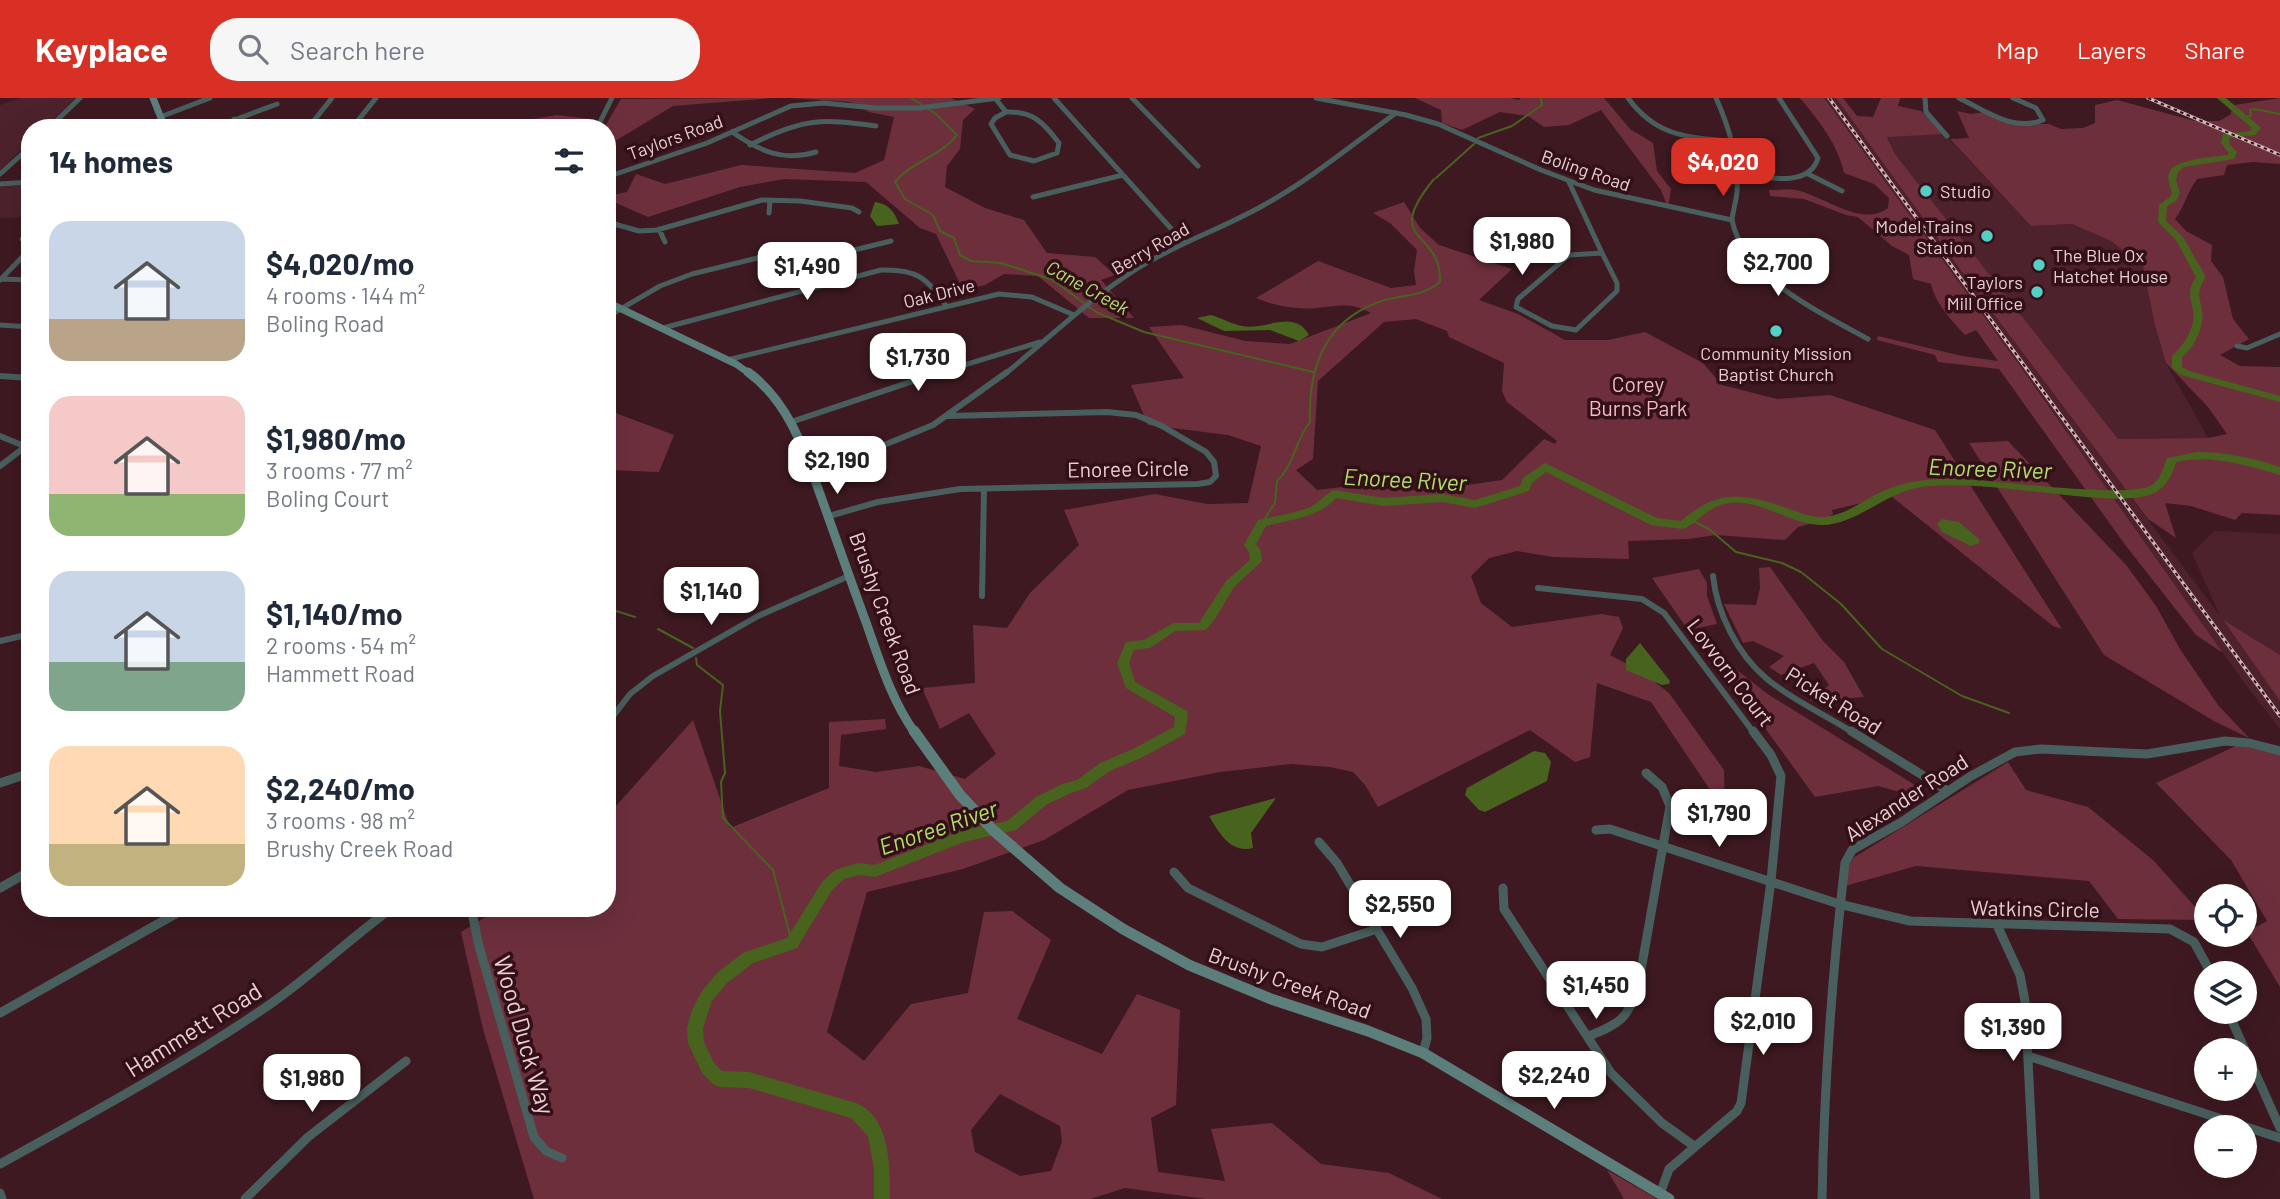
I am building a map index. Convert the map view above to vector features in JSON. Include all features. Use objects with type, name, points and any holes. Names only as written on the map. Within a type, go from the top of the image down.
[{"type":"main road","points":[[153,98],[160,117]]},
{"type":"main road","name":"Brushy Creek Road","points":[[616,306],[727,360],[763,383],[791,422],[813,474],[883,669],[905,719],[960,795],[1019,853],[1077,901],[1168,955],[1270,999],[1368,1031],[1423,1053],[1665,1196]]},
{"type":"street","points":[[58,119],[80,98]]},
{"type":"street","points":[[160,117],[210,98]]},
{"type":"street","points":[[315,119],[332,98]]},
{"type":"street","points":[[359,119],[376,98]]},
{"type":"street","points":[[601,119],[611,98]]},
{"type":"street","points":[[997,98],[1006,112]]},
{"type":"street","name":"Taylors Road","points":[[616,174],[732,132],[780,108],[807,103],[919,108],[997,98]]},
{"type":"street","points":[[1054,98],[1184,243]]},
{"type":"street","points":[[1132,98],[1198,166]]},
{"type":"street","name":"Boling Road","points":[[1316,98],[1396,113],[1444,126],[1569,182],[1648,204],[1732,220]]},
{"type":"street","points":[[1346,105],[1352,98]]},
{"type":"street","points":[[1628,98],[1643,118],[1659,129],[1682,136],[1730,141]]},
{"type":"street","points":[[1716,98],[1730,141],[1736,174],[1737,193],[1732,220],[1738,242],[1757,266],[1830,318],[1868,340]]},
{"type":"street","points":[[1681,173],[1784,178],[1808,174],[1817,167],[1818,158],[1779,98]]},
{"type":"street","points":[[1925,98],[1926,112],[1947,136]]},
{"type":"street","points":[[1959,98],[2007,121],[2031,125],[2043,120],[2034,107],[2013,98]]},
{"type":"street","points":[[234,119],[277,104]]},
{"type":"street","points":[[1006,112],[1026,112],[1037,116],[1059,143],[1057,153],[1026,161],[1010,155],[991,124],[995,118],[1006,112]]},
{"type":"street","name":"Berry Road","points":[[813,474],[897,441],[948,416],[992,385],[1074,314],[1141,266],[1270,201],[1396,113]]},
{"type":"street","points":[[750,145],[786,126],[807,120],[830,120],[876,127]]},
{"type":"street","points":[[732,132],[763,153],[782,158],[816,152]]},
{"type":"street","points":[[0,174],[21,154]]},
{"type":"street","points":[[1808,174],[1842,191]]},
{"type":"street","points":[[1033,197],[1123,175]]},
{"type":"street","points":[[1569,182],[1602,253],[1618,288],[1578,329],[1560,328],[1516,307],[1518,299],[1569,255],[1602,253]]},
{"type":"street","points":[[0,184],[21,183]]},
{"type":"street","points":[[769,213],[770,200]]},
{"type":"street","points":[[616,223],[629,229],[659,229],[749,202],[770,200],[852,208],[859,212]]},
{"type":"street","points":[[659,229],[665,242]]},
{"type":"street","points":[[616,312],[675,279],[765,255],[790,251],[856,250],[891,241]]},
{"type":"street","points":[[1,279],[21,258]]},
{"type":"street","points":[[663,328],[828,282],[888,270],[906,271],[925,278],[934,286],[946,306]]},
{"type":"street","points":[[1,279],[21,280]]},
{"type":"street","name":"Oak Drive","points":[[727,360],[990,296],[1016,294],[1037,298],[1074,314]]},
{"type":"street","points":[[0,326],[21,327]]},
{"type":"street","points":[[2237,346],[2247,348],[2280,334]]},
{"type":"street","points":[[791,422],[986,356],[1040,342]]},
{"type":"street","points":[[0,376],[21,377]]},
{"type":"street","name":"Enoree Circle","points":[[829,516],[905,497],[960,489],[1198,484],[1212,481],[1216,471],[1213,459],[1206,452],[1162,426],[1136,415],[1107,412],[948,416]]},
{"type":"street","points":[[0,436],[21,442]]},
{"type":"street","points":[[0,466],[21,449]]},
{"type":"street","points":[[982,596],[985,489]]},
{"type":"street","points":[[616,712],[630,694],[653,676],[758,616],[849,576]]},
{"type":"street","name":"Picket Road","points":[[1713,576],[1716,601],[1723,618],[1743,650],[1766,678],[1948,792]]},
{"type":"street","name":"Lovvorn Court","points":[[1538,589],[1642,599],[1664,613],[1770,755],[1781,776],[1771,881],[1741,1102],[1737,1111],[1669,1169],[1665,1196]]},
{"type":"street","points":[[0,641],[21,636]]},
{"type":"street","name":"Alexander Road","points":[[1822,1199],[1825,1068],[1839,904],[1844,863],[1853,850],[2006,755],[2024,750],[2147,754],[2236,741],[2280,751]]},
{"type":"street","points":[[1588,1036],[1619,1024],[1630,1014],[1638,987],[1670,806],[1668,794],[1662,785],[1646,773]]},
{"type":"street","points":[[0,783],[21,776]]},
{"type":"street","name":"Watkins Circle","points":[[1595,831],[1610,828],[1839,904],[1910,921],[2170,929],[2194,942],[2204,961]]},
{"type":"street","points":[[1319,842],[1337,863],[1377,929],[1426,1019],[1427,1038],[1423,1053]]},
{"type":"street","points":[[1174,872],[1188,888],[1301,944],[1322,947],[1377,929]]},
{"type":"street","points":[[0,888],[21,876]]},
{"type":"street","points":[[1503,888],[1504,909],[1611,1073],[1662,1123],[1694,1146]]},
{"type":"street","points":[[0,1013],[170,917]]},
{"type":"street","name":"Hammett Road","points":[[0,1164],[130,1092],[268,1006],[380,917]]},
{"type":"street","name":"Wood Duck Way","points":[[473,917],[534,1137],[546,1151],[562,1158]]},
{"type":"street","points":[[1997,925],[2023,985],[2035,1199]]},
{"type":"street","points":[[2233,1024],[2280,1128]]},
{"type":"street","points":[[2028,1056],[2280,1138]]},
{"type":"street","points":[[246,1199],[308,1137],[406,1061]]},
{"type":"street","points":[[0,1193],[2,1199]]},
{"type":"shaded area","points":[[21,98],[76,98],[54,119],[21,119],[21,150],[0,170],[0,105]]},
{"type":"shaded area","points":[[1824,98],[1836,98],[1968,280],[2220,616],[2192,553],[2214,531],[2280,534],[2280,655],[2224,622],[2280,701],[2280,729],[2245,684],[2020,366]]},
{"type":"shaded area","points":[[1944,134],[2031,226],[2072,224],[2111,241],[2143,266],[2166,363],[2208,438],[2118,439],[1895,154],[1887,136]]},
{"type":"shaded area","points":[[21,185],[21,217],[0,218],[0,187]]},
{"type":"shaded area","points":[[875,202],[890,209],[899,224],[877,226],[870,216]]},
{"type":"shaded area","points":[[1211,315],[1251,327],[1278,322],[1295,323],[1303,327],[1309,335],[1299,341],[1270,330],[1224,331],[1197,318]]},
{"type":"shaded area","points":[[1942,519],[1959,522],[1979,539],[1979,543],[1971,546],[1942,532],[1937,524]]},
{"type":"shaded area","points":[[1640,643],[1670,681],[1669,684],[1662,685],[1626,670],[1626,659]]},
{"type":"shaded area","points":[[1534,751],[1545,753],[1551,762],[1547,781],[1485,812],[1479,810],[1465,795],[1467,788]]},
{"type":"shaded area","points":[[1276,798],[1251,833],[1253,848],[1238,848],[1226,841],[1209,816]]},
{"type":"green space","points":[[772,98],[673,106],[616,141],[616,119],[609,119],[621,99]]},
{"type":"green space","points":[[791,98],[951,98],[975,109],[963,120],[960,149],[947,166],[945,187],[985,208],[1024,220],[1047,253],[1095,257],[1115,275],[1101,280],[1134,318],[1089,318],[1038,276],[1004,274],[985,285],[963,290],[936,234],[920,228],[866,182],[784,179],[740,187],[648,217],[616,203],[616,194],[627,192],[636,174],[665,184],[741,165],[855,173],[884,160],[894,117],[869,112],[850,102]]},
{"type":"green space","points":[[1415,98],[1604,98],[1630,129],[1653,143],[1657,171],[1671,189],[1668,208],[1661,190],[1601,110],[1569,125],[1544,127],[1528,116],[1500,112],[1462,130],[1442,123],[1441,110]]},
{"type":"green space","points":[[1800,98],[1824,98],[2020,366],[2223,653],[2196,635],[2126,546],[1999,369],[1938,362],[1935,355],[1877,340],[1878,336],[1962,356],[1998,361],[1976,330],[1965,335],[1955,324],[1940,305],[1931,284],[1913,279],[1909,255],[1892,246],[1858,217],[1804,199],[1770,196],[1769,190],[1796,190],[1855,213],[1878,213],[1888,208],[1889,198],[1874,184],[1844,173],[1832,142]]},
{"type":"green space","points":[[1836,98],[1843,98],[1857,116],[1873,117],[1881,98],[1900,98],[1898,106],[1921,111],[1944,134],[1887,137],[1895,154],[2118,439],[2208,438],[2227,434],[2208,407],[2166,363],[2143,266],[2111,241],[2072,224],[2031,226],[1950,139],[1969,138],[1957,111],[1971,114],[1984,112],[2013,124],[2049,124],[2061,129],[2083,128],[2095,123],[2095,105],[2117,100],[2195,121],[2219,121],[2230,115],[2234,105],[2280,98],[2280,164],[2253,162],[2227,165],[2224,175],[2197,179],[2175,219],[2186,231],[2212,245],[2211,261],[2223,277],[2233,319],[2249,339],[2220,355],[2240,366],[2280,367],[2280,515],[2242,513],[2235,520],[2191,506],[2165,503],[2176,538],[2148,519],[1968,280]]},
{"type":"green space","points":[[557,115],[591,119],[533,119]]},
{"type":"green space","name":"Corey Burns Park","points":[[1404,202],[1420,228],[1439,245],[1512,269],[1479,300],[1518,314],[1565,340],[1608,340],[1645,332],[1703,363],[1722,385],[1777,399],[1830,395],[1935,430],[2062,629],[2053,626],[1891,496],[1832,510],[1833,514],[1823,520],[1798,527],[1785,540],[1716,535],[1628,541],[1629,559],[1553,557],[1517,551],[1489,558],[1471,576],[1481,603],[1512,627],[1602,614],[1619,617],[1623,628],[1610,655],[1642,672],[1669,693],[1724,770],[1725,812],[1651,702],[1597,683],[1590,757],[1575,762],[1530,730],[1378,807],[1365,785],[1353,772],[1291,764],[1220,772],[1128,790],[1044,840],[963,869],[867,892],[827,1032],[864,1061],[911,1004],[968,993],[984,912],[1012,911],[1051,940],[1017,1019],[1102,1054],[1137,994],[1180,1010],[1176,1105],[1151,1118],[1158,1172],[1225,1181],[1211,1129],[1272,1123],[1321,1164],[1389,1173],[1442,1199],[1206,1199],[1125,1188],[1090,1199],[534,1199],[483,1029],[461,932],[485,917],[616,917],[616,806],[693,720],[730,828],[829,788],[829,722],[885,719],[886,729],[841,735],[839,766],[876,772],[919,766],[965,779],[996,754],[969,713],[940,729],[922,688],[975,683],[973,625],[1007,628],[1030,593],[1079,545],[1064,510],[1155,494],[1207,504],[1248,503],[1261,446],[1228,435],[1148,425],[1131,385],[1184,378],[1149,327],[1182,325],[1245,341],[1290,344],[1371,313],[1357,307],[1344,306],[1293,308],[1256,298],[1318,261],[1391,288],[1416,285],[1414,271],[1417,250],[1390,223],[1373,213]],"holes":[[[1416,319],[1447,331],[1449,337],[1504,363],[1502,391],[1507,402],[1557,441],[1555,444],[1544,439],[1502,480],[1426,491],[1342,487],[1317,490],[1296,470],[1313,459],[1318,381],[1384,322]],[[1000,1094],[1060,1126],[1062,1142],[1051,1171],[1020,1176],[975,1152],[971,1130]]]},
{"type":"green space","points":[[616,412],[674,435],[659,472],[616,470]]},
{"type":"green space","points":[[2008,441],[2127,566],[2156,606],[2180,649],[2218,705],[2249,738],[2214,721],[2104,655],[1969,443]]},
{"type":"green space","points":[[1770,567],[1823,641],[1844,662],[1864,697],[1810,701],[1829,685],[1814,663],[1781,675],[1769,667],[1784,656],[1753,641],[1743,643],[1724,604],[1756,605],[1760,588],[1759,568]]},
{"type":"green space","points":[[1699,569],[1707,583],[1707,596],[1717,624],[1688,630],[1652,578]]},
{"type":"green space","points":[[2223,620],[2280,655],[2280,701]]},
{"type":"green space","points":[[1724,660],[1769,695],[1915,785],[1907,794],[1878,786],[1815,797],[1726,674]]},
{"type":"green space","points":[[2238,745],[2280,755],[2280,987],[2256,947],[2257,926],[2267,921],[2257,904],[2257,884],[2245,884],[2231,860],[2156,783]]},
{"type":"green space","points":[[2008,762],[2026,790],[2088,807],[2153,860],[2194,906],[2194,920],[2118,919],[2089,881],[1916,866],[1838,888],[1853,858]]},
{"type":"green space","points":[[1607,1170],[1657,1199],[1624,1199]]},
{"type":"waterway","name":"Cane Creek","points":[[911,98],[936,114],[957,135],[943,149],[909,169],[895,182],[905,199],[933,215],[940,231],[954,238],[960,255],[971,261],[1001,263],[1053,280],[1096,312],[1144,332],[1313,372]]},
{"type":"waterway","points":[[1478,138],[1512,126],[1542,105],[1541,98]]},
{"type":"waterway","name":"Enoree River","points":[[2221,98],[2257,128],[2252,133],[2226,136],[2226,145],[2233,152],[2231,157],[2182,165],[2174,171],[2172,180],[2176,193],[2173,199],[2163,205],[2162,222],[2180,239],[2201,277],[2194,294],[2198,311],[2194,330],[2190,342],[2177,356],[2177,368],[2185,373],[2280,399]]},
{"type":"waterway","points":[[2245,117],[2251,116],[2250,110],[2254,109],[2280,114]]},
{"type":"waterway","points":[[1436,178],[1474,144]]},
{"type":"waterway","points":[[1262,523],[1275,503],[1277,481],[1288,467],[1310,422],[1310,401],[1317,363],[1335,331],[1365,308],[1385,300],[1420,293],[1440,282],[1438,265],[1413,226],[1412,215],[1434,179]]},
{"type":"waterway","name":"Enoree River","points":[[882,1199],[882,1169],[875,1132],[856,1111],[749,1080],[719,1079],[708,1068],[696,1043],[695,1028],[707,996],[722,978],[748,958],[792,943],[827,886],[840,874],[858,869],[875,871],[963,836],[1011,826],[1041,801],[1081,784],[1105,767],[1180,730],[1182,715],[1130,685],[1123,663],[1130,645],[1146,645],[1173,627],[1202,627],[1230,584],[1256,561],[1255,551],[1250,545],[1262,523],[1311,511],[1334,494],[1384,502],[1442,498],[1475,504],[1525,488],[1527,481],[1545,467],[1655,522],[1683,525],[1710,505],[1734,499],[1759,503],[1812,520],[1826,521],[1843,516],[1898,489],[1939,482],[2086,493],[2146,492],[2156,488],[2161,482],[2171,460],[2184,457],[2212,456],[2240,460],[2280,471]]},
{"type":"waterway","points":[[1689,519],[1709,529],[1736,552],[1782,563],[1801,572],[1841,604],[1882,649],[1962,696],[2009,713]]},
{"type":"waterway","points":[[616,611],[635,617]]},
{"type":"waterway","points":[[658,629],[693,648]]},
{"type":"waterway","points":[[696,658],[697,665],[723,685],[720,711],[725,773],[721,782],[723,818],[773,870],[792,943]]},
{"type":"railway","points":[[1829,98],[2280,716]]},
{"type":"railway","points":[[2148,98],[2280,155]]},
{"type":"place","name":"Studio","points":[[1926,191]]},
{"type":"place","name":"Model Trains Station","points":[[1987,236]]},
{"type":"place","name":"The Blue Ox Hatchet House","points":[[2039,265]]},
{"type":"place","name":"Taylors Mill Office","points":[[2037,292]]},
{"type":"place","name":"Community Mission Baptist Church","points":[[1776,331]]}]
